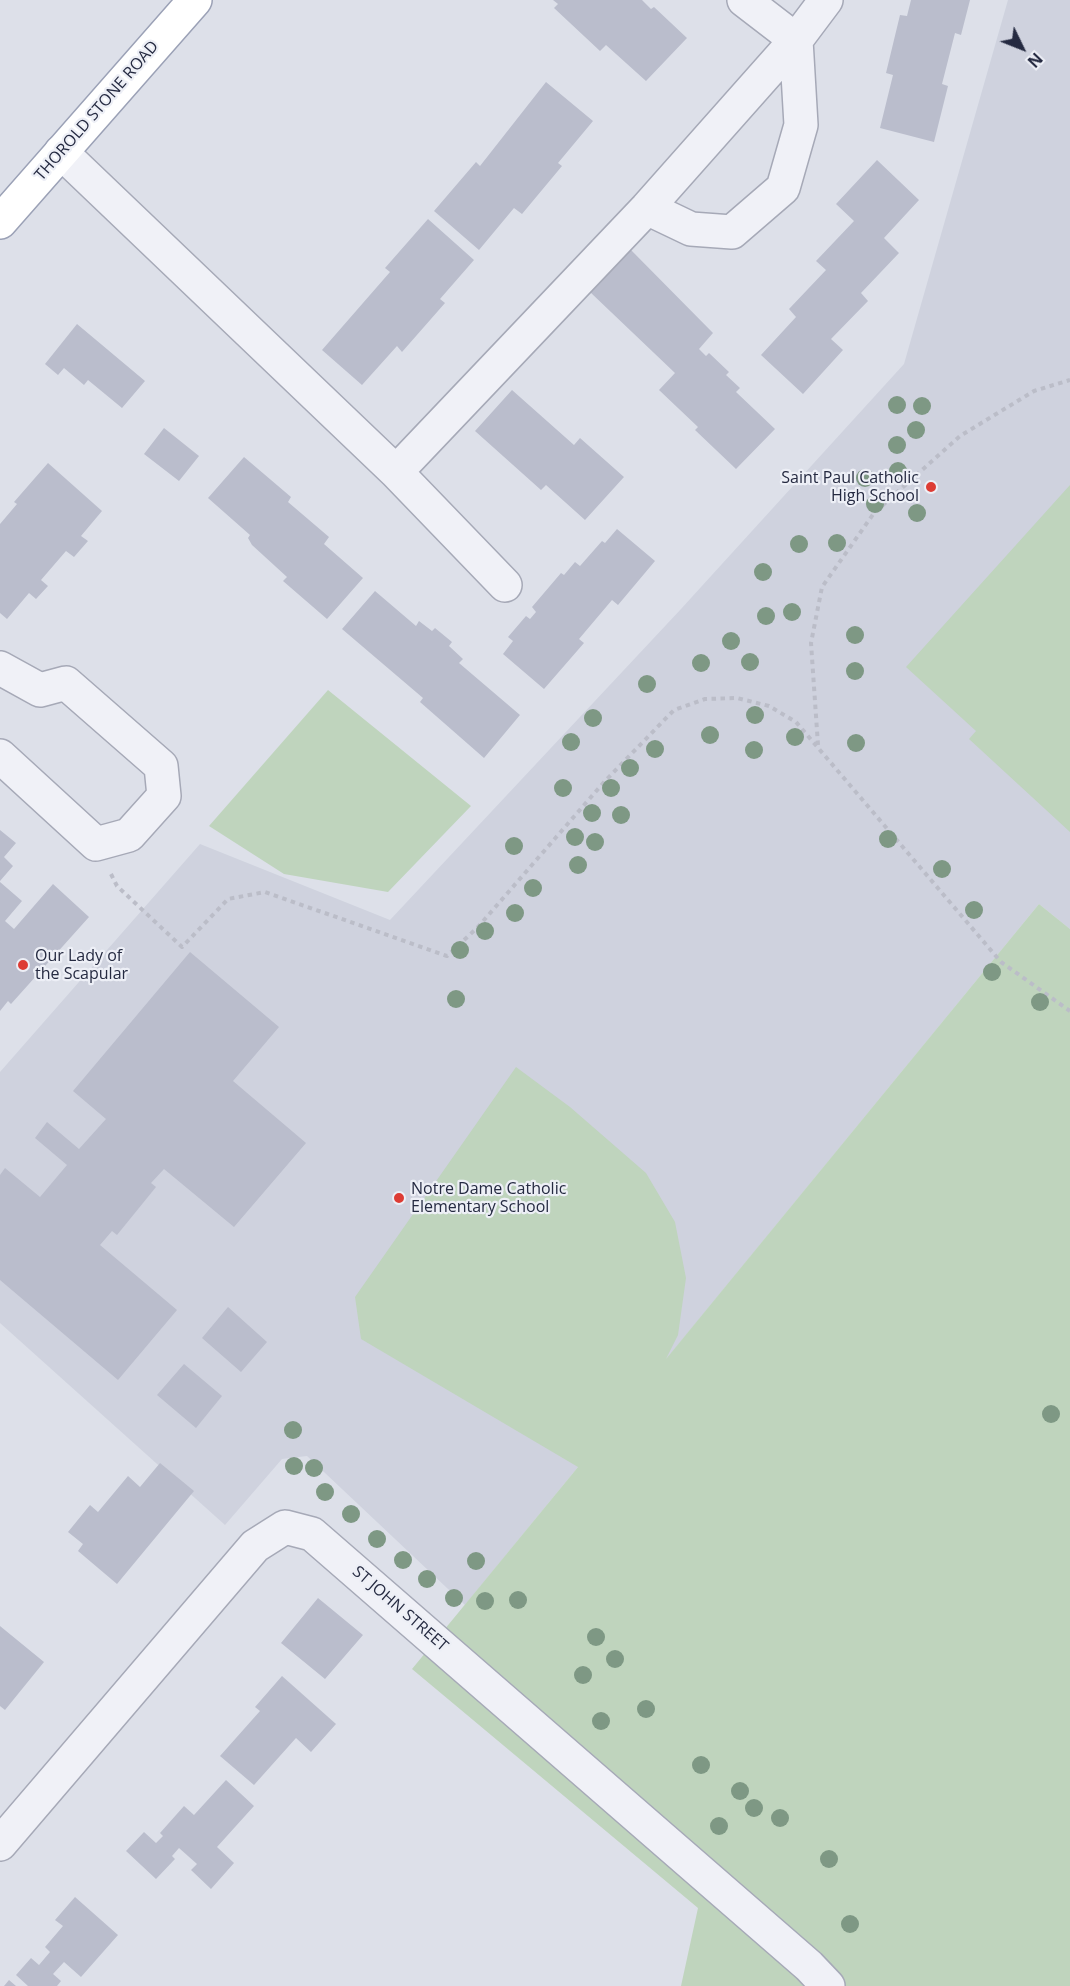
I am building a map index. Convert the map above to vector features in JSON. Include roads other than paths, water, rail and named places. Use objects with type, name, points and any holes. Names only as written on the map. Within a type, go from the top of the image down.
[{"type":"main road","name":"THOROLD STONE ROAD","points":[[0,222],[195,0]]},
{"type":"street","points":[[647,208],[692,229],[732,232],[783,188],[801,124],[796,40],[744,0]]},
{"type":"street","points":[[396,472],[647,208],[796,40],[825,0]]},
{"type":"street","points":[[61,152],[396,472],[505,585]]},
{"type":"street","points":[[0,668],[40,690],[66,683],[161,766],[164,796],[129,835],[96,844],[0,756]]},
{"type":"street","name":"ST JOHN STREET","points":[[0,1844],[255,1546],[285,1527],[312,1534],[809,1966],[828,1986]]},
{"type":"place","name":"Saint Paul Catholic High School","points":[[931,487]]},
{"type":"place","name":"Our Lady of the Scapular","points":[[23,965]]},
{"type":"place","name":"Notre Dame Catholic Elementary School","points":[[399,1198]]}]
